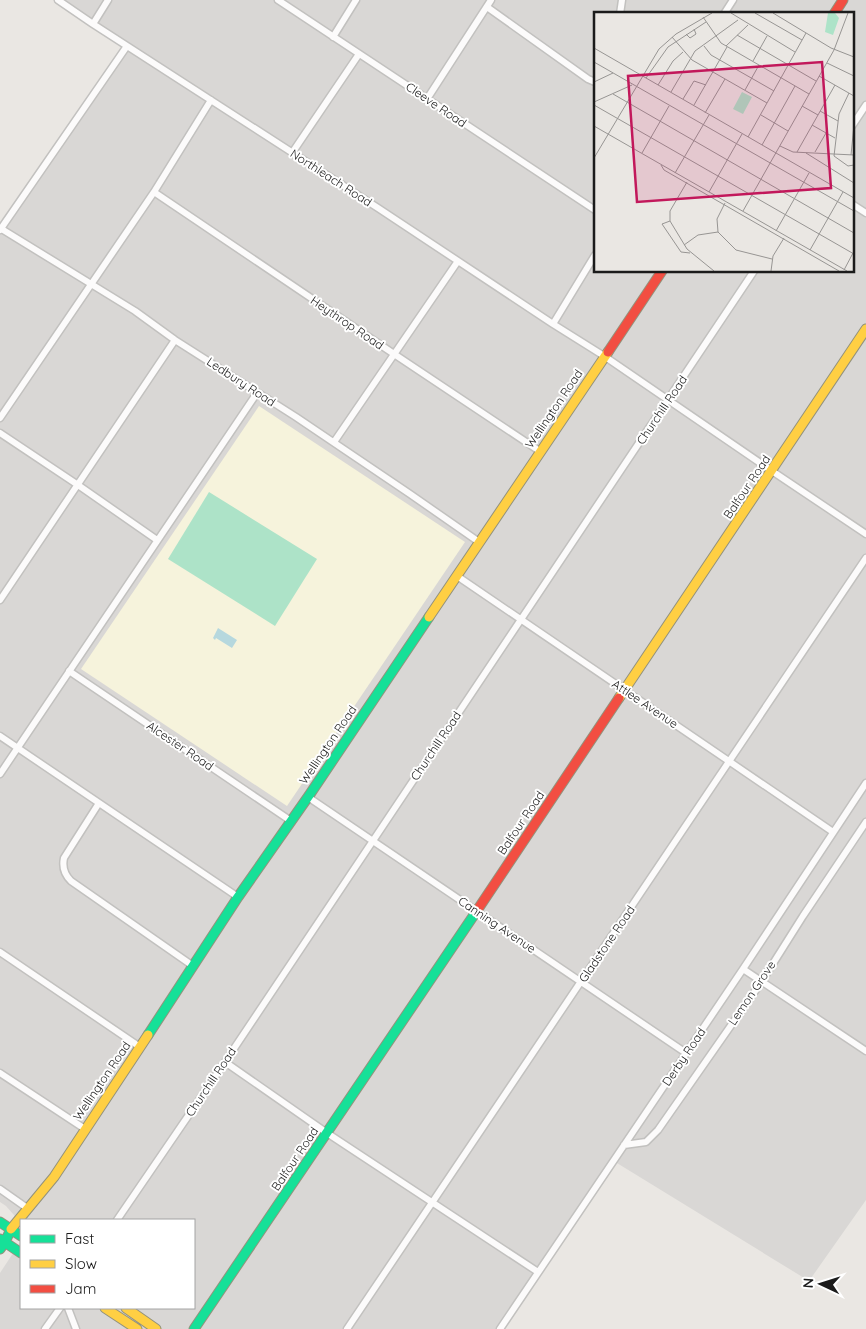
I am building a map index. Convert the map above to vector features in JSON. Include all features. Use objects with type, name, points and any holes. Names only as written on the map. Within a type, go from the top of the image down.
[{"type":"main road","points":[[835,12],[843,0]]},
{"type":"main road","name":"Wellington Road","points":[[1,1241],[54,1177],[238,897],[308,797],[661,272]]},
{"type":"main road","name":"Balfour Road","points":[[194,1329],[866,329]]},
{"type":"main road","points":[[0,1222],[20,1235]]},
{"type":"main road","points":[[1,1241],[20,1252]]},
{"type":"main road","points":[[107,1309],[137,1329]]},
{"type":"main road","points":[[127,1309],[156,1329]]},
{"type":"street","name":"Northleach Road","points":[[58,0],[604,356],[866,534]]},
{"type":"street","points":[[93,24],[108,0]]},
{"type":"street","name":"Cleeve Road","points":[[278,0],[594,209]]},
{"type":"street","points":[[333,37],[356,0]]},
{"type":"street","points":[[427,99],[491,0]]},
{"type":"street","points":[[725,12],[733,0]]},
{"type":"street","points":[[487,7],[594,82]]},
{"type":"street","points":[[0,229],[128,46]]},
{"type":"street","points":[[292,153],[359,54]]},
{"type":"street","points":[[0,418],[154,192],[211,100]]},
{"type":"street","points":[[854,123],[866,105]]},
{"type":"street","name":"Heythrop Road","points":[[154,192],[541,452]]},
{"type":"street","points":[[854,205],[866,213]]},
{"type":"street","name":"Ledbury Road","points":[[0,229],[136,311],[175,340],[334,442],[478,542]]},
{"type":"street","points":[[553,324],[594,257]]},
{"type":"street","points":[[334,442],[458,261]]},
{"type":"street","name":"Churchill Road","points":[[118,1219],[225,1062],[753,272]]},
{"type":"street","points":[[0,600],[175,340]]},
{"type":"street","points":[[0,774],[257,393]]},
{"type":"street","points":[[0,433],[157,540]]},
{"type":"street","name":"Gladstone Road","points":[[347,1329],[866,558]]},
{"type":"street","name":"Attlee Avenue","points":[[457,576],[833,832]]},
{"type":"street","name":"Alcester Road","points":[[69,671],[291,821]]},
{"type":"street","points":[[0,736],[238,897]]},
{"type":"street","name":"Derby Road","points":[[500,1329],[866,783]]},
{"type":"street","name":"Canning Avenue","points":[[308,797],[686,1053]]},
{"type":"street","points":[[99,803],[64,858],[63,867],[67,877],[193,966]]},
{"type":"street","name":"Lemon Grove","points":[[624,1145],[646,1142],[658,1130],[762,981],[866,822]]},
{"type":"street","points":[[0,952],[140,1047]]},
{"type":"street","points":[[743,969],[866,1051]]},
{"type":"street","points":[[225,1062],[327,1133],[538,1272]]},
{"type":"street","points":[[0,1073],[85,1129]]},
{"type":"street","points":[[0,1189],[27,1208]]},
{"type":"street","points":[[45,1329],[59,1309]]},
{"type":"street","points":[[68,1309],[76,1329]]},
{"type":"shaded area","points":[[62,0],[866,0],[866,1200],[809,1281],[612,1160],[499,1329],[0,1329],[0,1273],[20,1243],[20,1309],[195,1309],[195,1219],[20,1219],[20,1222],[0,1202],[0,225],[126,42]]},
{"type":"shaded area","points":[[259,406],[465,542],[287,806],[81,669]]},
{"type":"green space","points":[[209,492],[317,559],[275,626],[168,559]]},
{"type":"water","points":[[218,628],[237,640],[232,648],[213,638]]},
{"type":"traffic: fast","points":[[148,1035],[238,897],[429,617]]},
{"type":"traffic: fast","points":[[194,1329],[476,912]]},
{"type":"traffic: fast","points":[[0,1222],[20,1235]]},
{"type":"traffic: fast","points":[[0,1249],[11,1229]]},
{"type":"traffic: fast","points":[[0,1239],[20,1252]]},
{"type":"traffic: slow","points":[[619,698],[866,329]]},
{"type":"traffic: slow","points":[[429,617],[608,352]]},
{"type":"traffic: slow","points":[[11,1229],[54,1177],[148,1035]]},
{"type":"traffic: slow","points":[[107,1309],[137,1329]]},
{"type":"traffic: slow","points":[[127,1309],[156,1329]]},
{"type":"traffic: jam","points":[[835,12],[843,0]]},
{"type":"traffic: jam","points":[[608,352],[661,272]]},
{"type":"traffic: jam","points":[[476,912],[619,698]]}]
